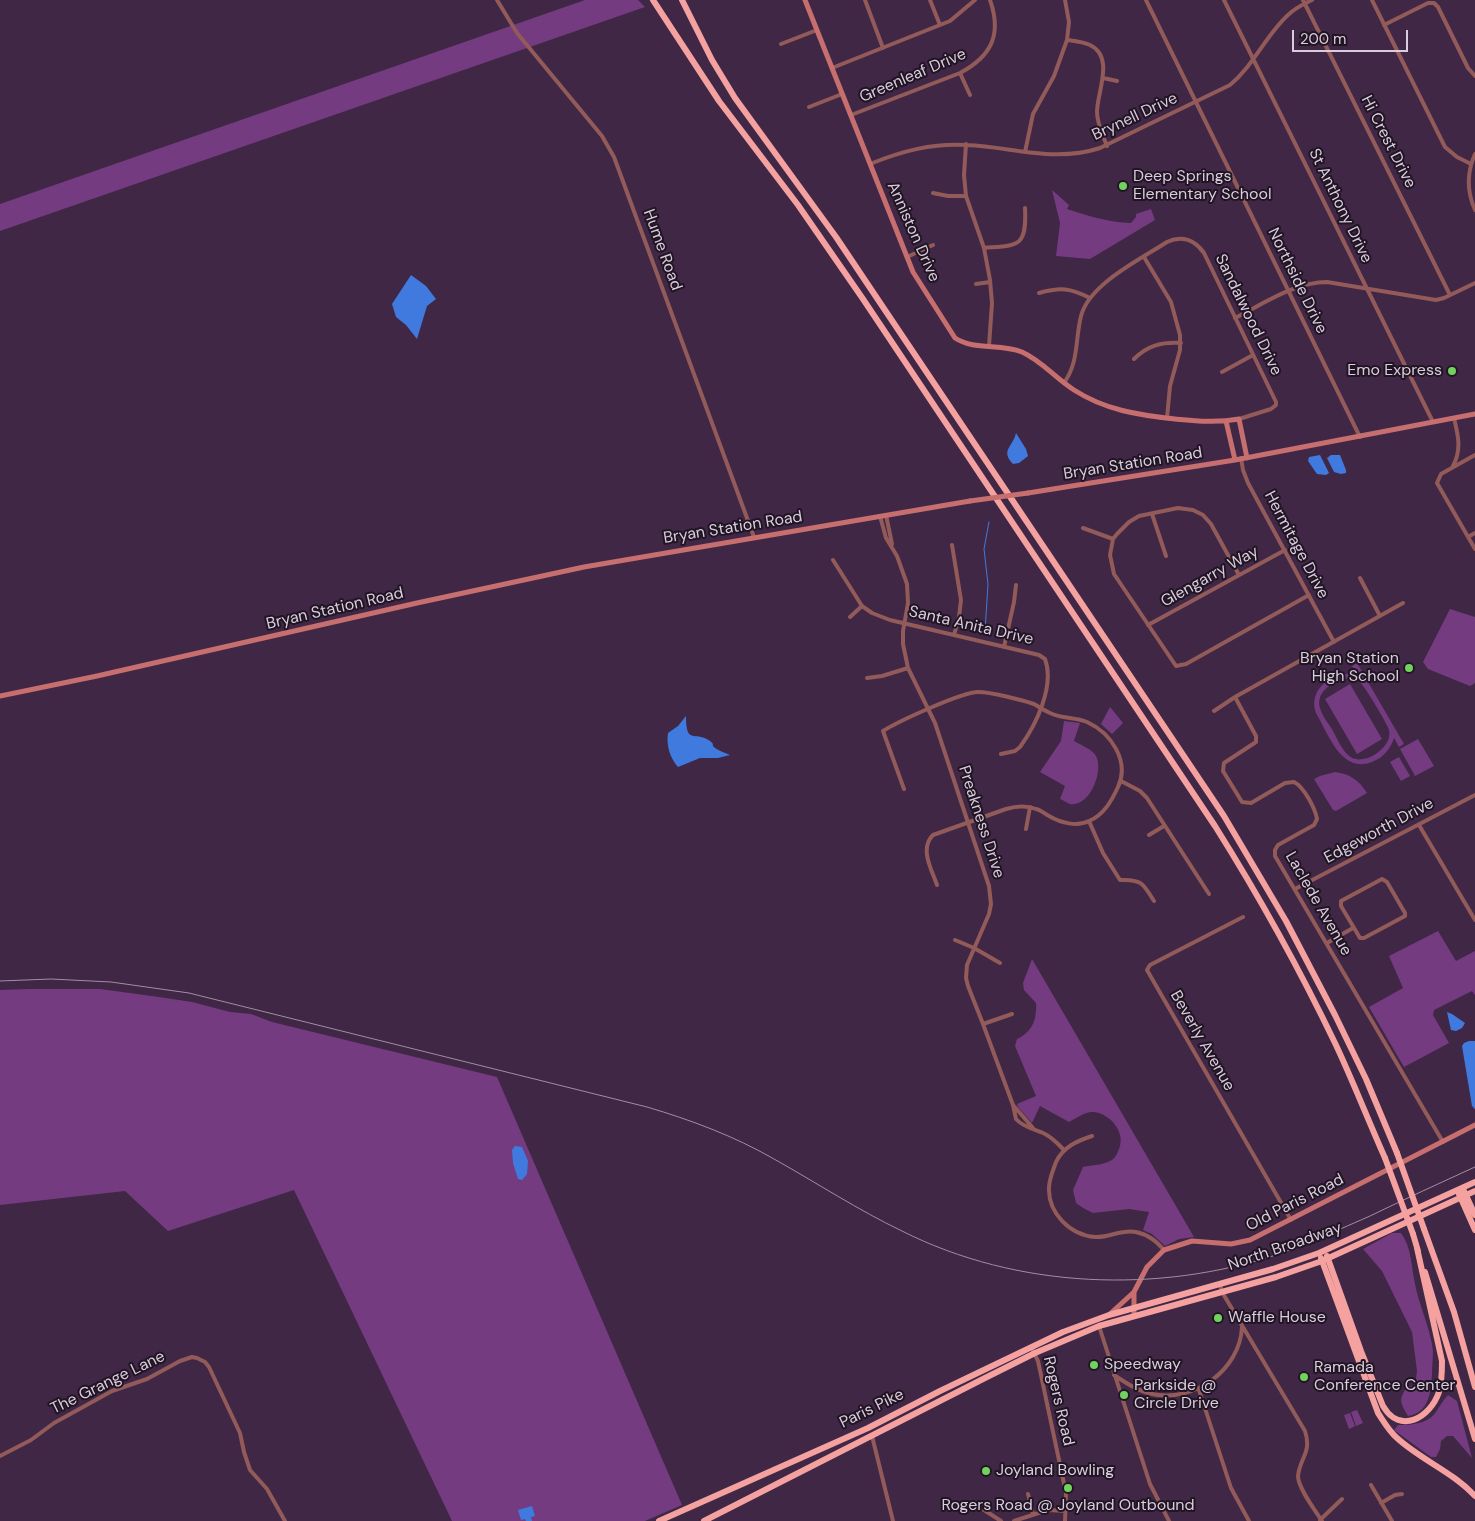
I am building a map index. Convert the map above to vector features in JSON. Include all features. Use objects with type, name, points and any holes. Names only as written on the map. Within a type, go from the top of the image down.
[{"type":"highway","points":[[652,0],[719,101],[798,205],[864,299],[1215,826],[1254,890],[1302,977],[1336,1045],[1385,1158],[1413,1234],[1475,1438]]},
{"type":"highway","points":[[682,0],[712,60],[735,98],[836,237],[939,389],[1224,816],[1286,922],[1366,1079],[1397,1153],[1452,1306],[1475,1387]]},
{"type":"highway","name":"North Broadway","points":[[1098,1323],[1109,1315],[1273,1269],[1322,1252],[1475,1182]]},
{"type":"highway","points":[[1460,1189],[1475,1230]]},
{"type":"highway","name":"North Broadway","points":[[1134,1315],[1222,1292],[1325,1259],[1475,1191]]},
{"type":"highway","points":[[1463,1196],[1475,1215]]},
{"type":"highway","points":[[1322,1252],[1383,1406],[1395,1418],[1407,1421],[1418,1418],[1432,1407],[1439,1392],[1442,1373],[1442,1361],[1417,1248]]},
{"type":"highway","points":[[1325,1259],[1378,1413],[1396,1437],[1452,1476],[1475,1496]]},
{"type":"highway","name":"Paris Pike","points":[[658,1521],[868,1428],[940,1391],[1064,1332],[1134,1315]]},
{"type":"highway","name":"Paris Pike","points":[[704,1521],[1098,1323]]},
{"type":"highway","points":[[1471,1372],[1475,1381]]},
{"type":"highway","points":[[868,1428],[872,1436]]},
{"type":"main road","name":"Anniston Drive","points":[[805,0],[917,280],[955,338],[966,344],[1014,349],[1045,366],[1064,383],[1083,395],[1114,409],[1146,416],[1200,421],[1240,419]]},
{"type":"main road","name":"Bryan Station Road","points":[[0,696],[97,676],[499,584],[619,560],[883,515],[1235,460],[1475,414]]},
{"type":"main road","points":[[1240,419],[1244,458]]},
{"type":"main road","points":[[1226,421],[1235,460]]},
{"type":"main road","name":"Old Paris Road","points":[[1109,1315],[1129,1298],[1147,1267],[1164,1250],[1192,1241],[1222,1244],[1241,1243],[1258,1237],[1475,1125]]},
{"type":"main road","points":[[1134,1292],[1137,1299],[1145,1304]]},
{"type":"main road","points":[[1132,1308],[1134,1292]]},
{"type":"main road","points":[[1129,1298],[1134,1315]]},
{"type":"street","name":"Hume Road","points":[[497,0],[517,33],[602,136],[614,157],[754,537]]},
{"type":"street","points":[[865,0],[883,48]]},
{"type":"street","points":[[930,0],[940,26]]},
{"type":"street","points":[[832,68],[940,26],[956,18],[975,0]]},
{"type":"street","name":"Greenleaf Drive","points":[[851,115],[960,73],[980,60],[992,42],[995,20],[990,0]]},
{"type":"street","points":[[1025,152],[1032,114],[1054,76],[1067,40],[1069,22],[1065,0]]},
{"type":"street","name":"Northside Drive","points":[[1146,0],[1360,437]]},
{"type":"street","name":"St Anthony Drive","points":[[1224,0],[1433,422]]},
{"type":"street","name":"Brynell Drive","points":[[870,164],[916,148],[936,145],[966,144],[1065,155],[1091,151],[1107,146],[1230,85],[1243,72],[1282,21],[1304,2],[1312,0]]},
{"type":"street","points":[[1372,0],[1445,147],[1457,157],[1471,164]]},
{"type":"street","name":"Hi Crest Drive","points":[[1304,2],[1450,294]]},
{"type":"street","points":[[1384,24],[1428,3],[1434,3],[1438,7],[1468,68],[1475,76]]},
{"type":"street","points":[[781,44],[817,30]]},
{"type":"street","points":[[1067,40],[1090,45],[1095,48],[1102,61],[1103,78],[1097,117],[1107,146]]},
{"type":"street","points":[[960,73],[970,95]]},
{"type":"street","points":[[1103,78],[1117,80]]},
{"type":"street","points":[[809,107],[842,94]]},
{"type":"street","points":[[966,144],[964,175],[966,196],[984,248],[990,282],[992,303],[989,346]]},
{"type":"street","points":[[1475,154],[1471,164],[1469,188],[1475,210]]},
{"type":"street","points":[[933,193],[948,196],[966,196]]},
{"type":"street","points":[[984,248],[1012,245],[1020,240],[1025,232],[1025,208]]},
{"type":"street","name":"Sandalwood Drive","points":[[1064,383],[1074,363],[1082,314],[1090,298],[1105,283],[1144,257],[1172,240],[1181,238],[1193,242],[1204,253],[1276,402],[1276,406]]},
{"type":"street","points":[[907,257],[933,245]]},
{"type":"street","points":[[1144,257],[1171,302],[1179,328],[1180,343],[1170,386],[1167,418]]},
{"type":"street","points":[[976,284],[990,282]]},
{"type":"street","points":[[1236,318],[1288,291],[1303,285],[1320,282],[1432,300],[1439,299],[1475,282]]},
{"type":"street","points":[[1039,293],[1055,289],[1066,289],[1090,298]]},
{"type":"street","points":[[1134,359],[1154,345],[1180,343]]},
{"type":"street","points":[[1222,372],[1253,355]]},
{"type":"street","name":"Anniston Drive","points":[[1240,419],[1276,406]]},
{"type":"street","points":[[1453,466],[1458,453],[1459,443],[1454,418]]},
{"type":"street","points":[[1475,455],[1438,476],[1437,486],[1475,549]]},
{"type":"street","name":"Hermitage Drive","points":[[1244,458],[1243,470],[1248,483],[1334,642]]},
{"type":"street","points":[[1239,575],[1211,524],[1200,513],[1186,508],[1139,516],[1129,522],[1113,539],[1110,555],[1114,574],[1175,665],[1183,666],[1309,595]]},
{"type":"street","points":[[1152,514],[1166,556]]},
{"type":"street","name":"Preakness Drive","points":[[883,515],[892,546],[904,571],[907,584],[908,603],[903,631],[903,644],[908,668],[935,723],[969,822],[991,894],[989,914],[967,964],[967,982],[1013,1105],[1016,1119],[1024,1126],[1034,1128],[1048,1135],[1064,1150]]},
{"type":"street","points":[[1082,528],[1113,539]]},
{"type":"street","points":[[1468,537],[1475,533]]},
{"type":"street","points":[[952,545],[961,600],[954,634]]},
{"type":"street","name":"Glengarry Way","points":[[1148,625],[1285,550]]},
{"type":"street","name":"Santa Anita Drive","points":[[832,560],[862,606],[880,617],[1039,655],[1045,659],[1048,689],[1040,708],[1020,747],[1015,751],[1001,754]]},
{"type":"street","points":[[1360,578],[1380,616]]},
{"type":"street","points":[[1004,647],[1016,585]]},
{"type":"street","points":[[1214,711],[1235,696],[1403,604]]},
{"type":"street","points":[[850,617],[862,606]]},
{"type":"street","points":[[867,678],[882,676],[908,668]]},
{"type":"street","points":[[904,789],[883,731],[966,694],[979,692],[1028,702],[1056,715],[1087,722],[1106,734],[1119,754],[1122,768],[1121,781],[1107,806],[1090,821],[1073,824],[1063,822],[1038,809],[1018,806],[937,833],[927,843],[926,852],[937,885]]},
{"type":"street","name":"Laclede Avenue","points":[[1235,696],[1256,736],[1253,745],[1223,765],[1223,772],[1242,802],[1251,803],[1286,783],[1294,782],[1300,786],[1317,819],[1314,825],[1278,846],[1275,850],[1275,856],[1443,1142]]},
{"type":"street","points":[[1121,781],[1140,791],[1147,798],[1208,894]]},
{"type":"street","name":"Edgeworth Drive","points":[[1295,889],[1475,795]]},
{"type":"street","points":[[1026,830],[1030,807]]},
{"type":"street","points":[[1090,821],[1103,853],[1120,880],[1134,879],[1139,881],[1146,887],[1154,901]]},
{"type":"street","points":[[1419,825],[1475,920]]},
{"type":"street","points":[[1149,835],[1164,826]]},
{"type":"street","points":[[1385,879],[1405,916],[1364,938],[1358,936],[1353,928],[1341,906],[1341,901],[1385,879]]},
{"type":"street","name":"Beverly Avenue","points":[[1243,917],[1150,965],[1147,970],[1291,1220]]},
{"type":"street","points":[[1327,943],[1353,928]]},
{"type":"street","points":[[955,940],[974,948],[1000,963]]},
{"type":"street","points":[[984,1024],[1012,1014]]},
{"type":"street","name":"Preakness Drive","points":[[1013,1105],[1034,1128]]},
{"type":"street","points":[[1092,1136],[1074,1143],[1064,1150],[1058,1158],[1052,1171],[1049,1189],[1052,1204],[1071,1229],[1088,1236],[1103,1236],[1121,1231],[1141,1233],[1152,1238],[1164,1250]]},
{"type":"street","points":[[1220,1284],[1222,1292],[1305,1431],[1308,1440],[1307,1450],[1301,1466],[1299,1481],[1320,1521],[1342,1499]]},
{"type":"street","points":[[1098,1323],[1150,1484],[1169,1521]]},
{"type":"street","points":[[1114,1375],[1150,1394],[1166,1396],[1199,1390],[1214,1379],[1231,1360],[1240,1344],[1242,1326]]},
{"type":"street","name":"Rogers Road","points":[[1031,1347],[1035,1354],[1066,1493],[1065,1521]]},
{"type":"street","name":"The Grange Lane","points":[[0,1456],[31,1440],[54,1423],[112,1391],[147,1378],[180,1361],[192,1357],[197,1358],[205,1362],[209,1367],[240,1433],[250,1470],[267,1489],[285,1521]]},
{"type":"street","points":[[1121,1394],[1124,1388],[1130,1385]]},
{"type":"street","points":[[1199,1390],[1231,1488],[1249,1521]]},
{"type":"street","points":[[872,1436],[893,1521]]},
{"type":"street","points":[[1370,1485],[1392,1521]]},
{"type":"street","points":[[1028,1494],[1033,1514]]},
{"type":"street","points":[[1381,1503],[1395,1495],[1402,1494]]},
{"type":"street","points":[[984,1510],[1001,1521]]},
{"type":"street","points":[[1014,1521],[1048,1510],[1066,1511]]},
{"type":"shaded area","points":[[585,0],[638,0],[645,7],[0,231],[0,204]]},
{"type":"shaded area","points":[[1052,190],[1069,205],[1067,209],[1083,214],[1106,220],[1131,223],[1136,214],[1151,209],[1155,220],[1090,259],[1056,256],[1060,223]]},
{"type":"shaded area","points":[[1450,609],[1475,617],[1475,683],[1470,686],[1428,669],[1423,662]]},
{"type":"shaded area","points":[[1357,663],[1404,744],[1399,747],[1394,738],[1384,755],[1374,761],[1363,764],[1353,763],[1338,751],[1316,713],[1314,704],[1319,689],[1332,678],[1340,675],[1357,674],[1352,666]],"holes":[[[1348,678],[1355,679],[1362,684],[1389,730],[1387,742],[1378,752],[1368,758],[1352,758],[1345,752],[1320,708],[1320,696],[1327,687],[1337,681]]]},
{"type":"shaded area","points":[[1350,684],[1382,739],[1357,754],[1325,699]]},
{"type":"shaded area","points":[[1110,707],[1123,723],[1112,734],[1101,724]]},
{"type":"shaded area","points":[[1064,721],[1080,723],[1074,741],[1092,751],[1098,762],[1097,779],[1094,787],[1084,800],[1070,804],[1060,799],[1065,786],[1040,772],[1061,741]]},
{"type":"shaded area","points":[[1418,739],[1434,766],[1415,776],[1400,749]]},
{"type":"shaded area","points":[[1399,757],[1410,776],[1401,781],[1390,762]]},
{"type":"shaded area","points":[[1335,772],[1354,778],[1367,793],[1336,811],[1333,810],[1314,779]]},
{"type":"shaded area","points":[[1438,931],[1456,961],[1475,951],[1475,995],[1472,991],[1434,1010],[1433,1015],[1449,1043],[1404,1067],[1369,1007],[1403,988],[1389,956]]},
{"type":"shaded area","points":[[1032,959],[1194,1237],[1179,1239],[1165,1246],[1152,1234],[1143,1230],[1149,1212],[1129,1209],[1093,1213],[1076,1203],[1073,1190],[1083,1167],[1110,1161],[1115,1158],[1119,1149],[1121,1143],[1119,1131],[1106,1116],[1091,1112],[1069,1122],[1040,1106],[1032,1123],[1018,1107],[1017,1104],[1036,1096],[1015,1046],[1017,1039],[1033,1025],[1036,1015],[1036,1003],[1024,990],[1023,983]]},
{"type":"shaded area","points":[[100,989],[192,1002],[230,1012],[251,1014],[272,1022],[497,1077],[682,1505],[645,1521],[452,1521],[294,1190],[168,1231],[125,1191],[0,1205],[0,990]]},
{"type":"shaded area","points":[[1392,1233],[1401,1233],[1405,1239],[1433,1351],[1431,1388],[1428,1401],[1420,1411],[1408,1416],[1401,1398],[1408,1386],[1415,1386],[1417,1371],[1412,1332],[1382,1271],[1363,1249]]},
{"type":"shaded area","points":[[1448,1395],[1457,1401],[1472,1458],[1453,1436],[1447,1436],[1441,1441],[1436,1457],[1431,1457],[1394,1430],[1398,1425],[1414,1424],[1429,1419]]},
{"type":"shaded area","points":[[1357,1410],[1363,1423],[1356,1426],[1351,1412]]},
{"type":"shaded area","points":[[1350,1413],[1355,1426],[1349,1429],[1344,1415]]},
{"type":"water","points":[[411,275],[426,286],[436,299],[427,306],[417,339],[406,325],[396,317],[392,304]]},
{"type":"water","points":[[1016,433],[1028,456],[1019,463],[1013,464],[1007,452]]},
{"type":"water","points":[[1320,455],[1329,473],[1326,475],[1317,474],[1308,461],[1309,457]]},
{"type":"water","points":[[1331,455],[1340,455],[1346,473],[1334,472],[1327,458]]},
{"type":"water","points":[[686,716],[686,725],[692,736],[705,738],[715,748],[730,755],[718,758],[700,758],[678,767],[669,751],[668,733],[678,726]]},
{"type":"water","points":[[1447,1012],[1465,1023],[1462,1028],[1456,1031],[1451,1030]]},
{"type":"water","points":[[1469,1041],[1475,1041],[1475,1109],[1472,1106],[1462,1046]]},
{"type":"water","points":[[515,1146],[522,1147],[528,1161],[527,1174],[522,1180],[518,1179],[513,1163],[512,1150]]},
{"type":"water","points":[[532,1506],[535,1516],[531,1517],[532,1521],[521,1520],[518,1510]]},
{"type":"waterway","points":[[985,632],[988,584],[984,549],[989,522]]},
{"type":"railway","points":[[0,981],[51,979],[111,982],[189,993],[647,1107],[680,1117],[743,1143],[886,1223],[946,1250],[992,1265],[1040,1274],[1088,1279],[1137,1280],[1233,1267],[1279,1254],[1314,1241],[1475,1167]]},
{"type":"place","name":"Deep Springs Elementary School","points":[[1123,186]]},
{"type":"place","name":"Emo Express","points":[[1452,371]]},
{"type":"place","name":"Bryan Station High School","points":[[1409,668]]},
{"type":"place","name":"Waffle House","points":[[1218,1318]]},
{"type":"place","name":"Speedway","points":[[1094,1365]]},
{"type":"place","name":"Ramada Conference Center","points":[[1304,1377]]},
{"type":"place","name":"Parkside @ Circle Drive","points":[[1124,1395]]},
{"type":"place","name":"Joyland Bowling","points":[[986,1471]]},
{"type":"place","name":"Rogers Road @ Joyland Outbound","points":[[1068,1488]]}]
